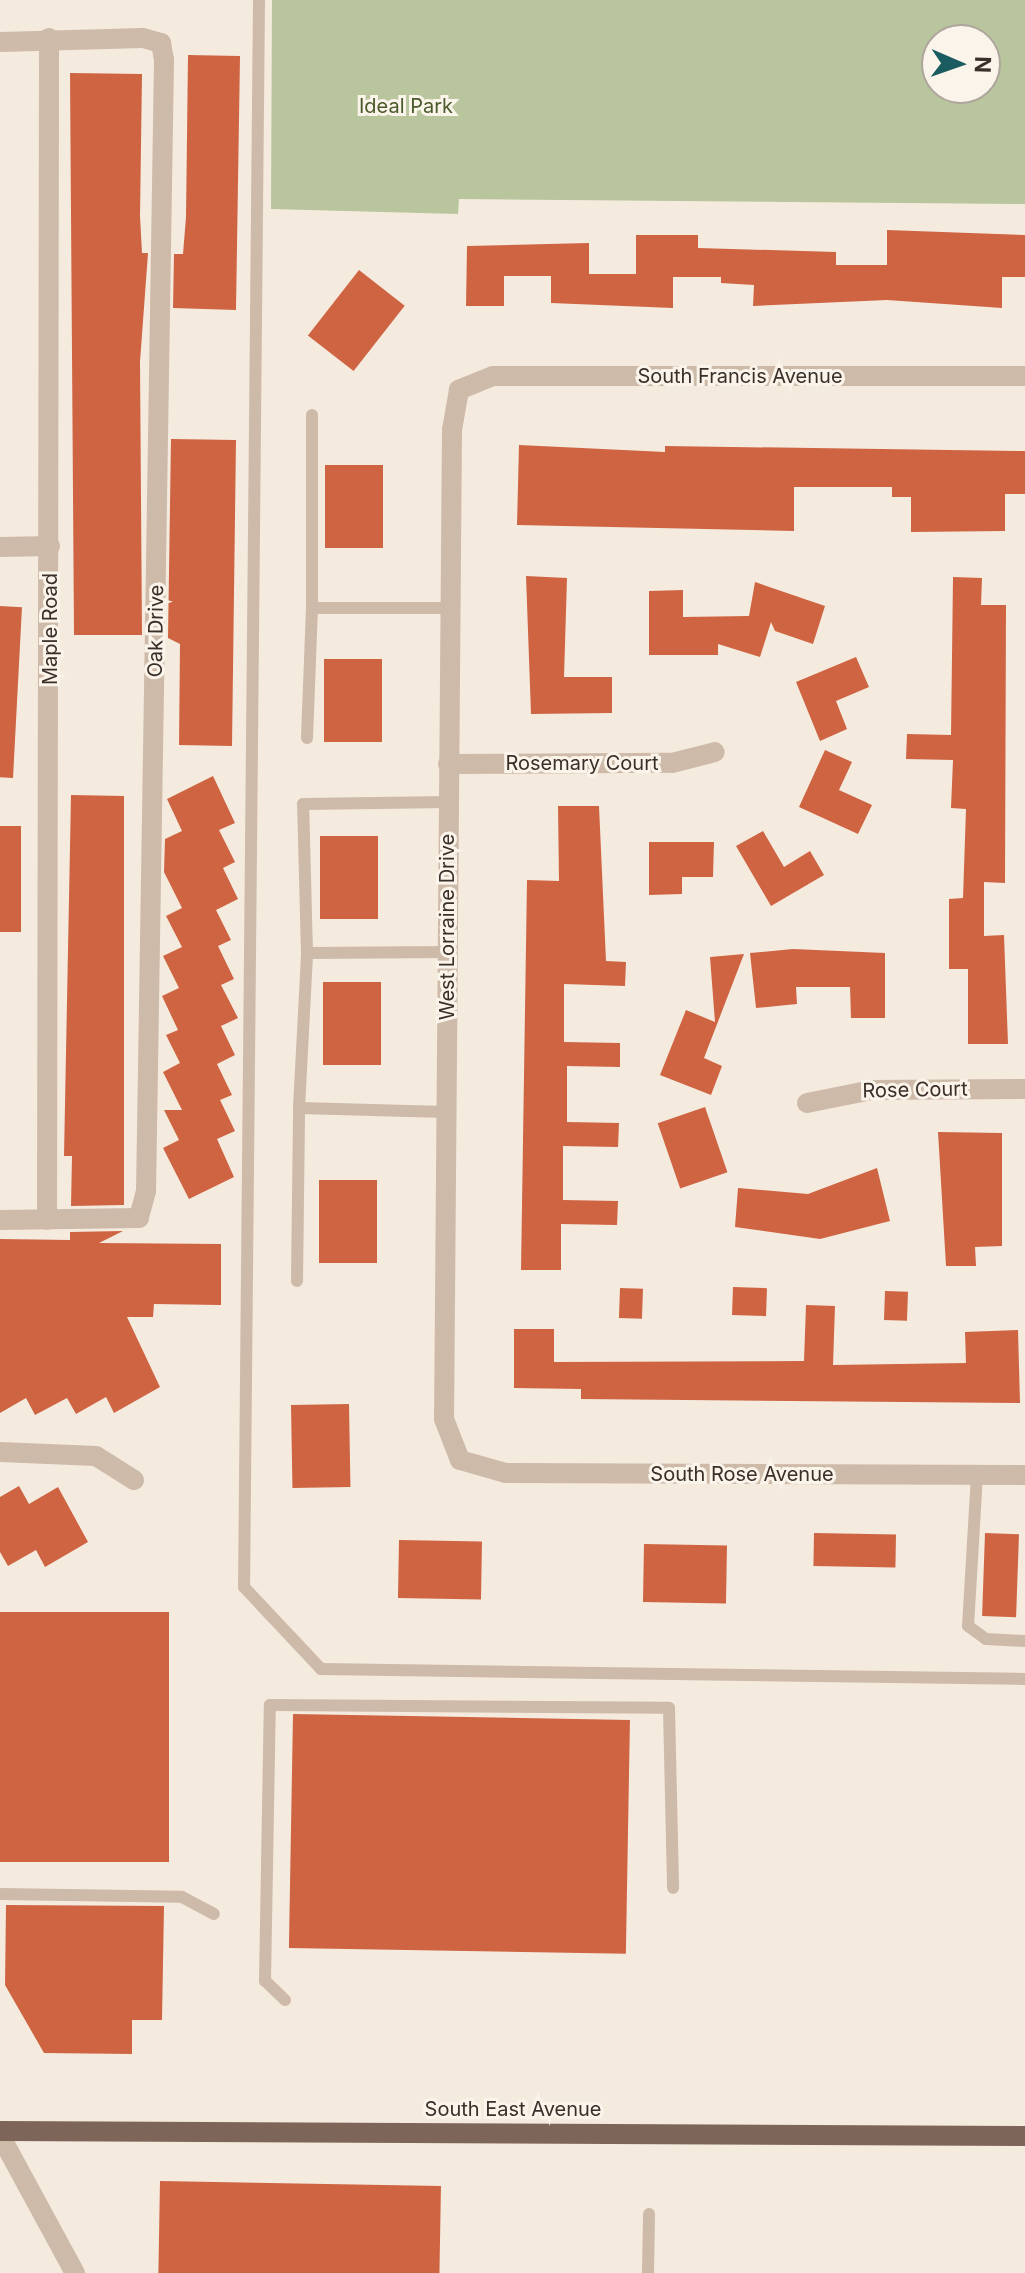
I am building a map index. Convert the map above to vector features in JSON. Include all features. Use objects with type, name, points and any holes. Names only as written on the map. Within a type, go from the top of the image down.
[{"type":"main road","name":"South East Avenue","points":[[0,2133],[1025,2136]]},
{"type":"street","points":[[0,42],[49,38]]},
{"type":"street","name":"Oak Drive","points":[[47,1220],[139,1218],[147,1175],[161,43],[49,38]]},
{"type":"street","name":"Maple Road","points":[[47,1220],[49,38]]},
{"type":"street","name":"South Francis Avenue","points":[[459,390],[493,376],[1025,376]]},
{"type":"street","name":"West Lorraine Drive","points":[[459,390],[450,608],[444,1419],[460,1460]]},
{"type":"street","points":[[0,547],[50,546]]},
{"type":"street","name":"Rosemary Court","points":[[448,764],[672,763],[715,752]]},
{"type":"street","name":"Rose Court","points":[[807,1103],[872,1090],[1025,1089]]},
{"type":"street","points":[[0,1220],[47,1220]]},
{"type":"street","points":[[0,1452],[96,1456],[134,1480]]},
{"type":"street","name":"South Rose Avenue","points":[[460,1460],[506,1473],[1025,1475]]},
{"type":"street","points":[[0,2133],[75,2273]]},
{"type":"lane","points":[[259,0],[244,1587],[321,1669],[1025,1679]]},
{"type":"lane","points":[[307,738],[312,608],[312,415]]},
{"type":"lane","points":[[312,608],[450,608]]},
{"type":"lane","points":[[297,1281],[299,1108],[307,953],[303,804],[448,802]]},
{"type":"lane","points":[[307,953],[447,952]]},
{"type":"lane","points":[[299,1108],[446,1112]]},
{"type":"lane","points":[[977,1475],[968,1626],[986,1639],[1025,1641]]},
{"type":"lane","points":[[285,2000],[265,1981],[270,1705],[669,1708],[673,1888]]},
{"type":"lane","points":[[0,1894],[182,1897],[214,1914]]},
{"type":"lane","points":[[648,2273],[649,2214]]},
{"type":"green space","name":"Ideal Park","points":[[272,0],[1025,0],[1025,204],[459,199],[458,214],[271,209]]},
{"type":"building","points":[[188,55],[240,56],[236,310],[173,308],[174,254],[183,254],[186,217]]},
{"type":"building","points":[[70,73],[142,74],[140,216],[142,253],[148,253],[140,362],[142,635],[74,635]]},
{"type":"building","points":[[887,230],[1025,235],[1025,277],[1002,277],[1002,308],[887,300],[753,306],[754,285],[721,283],[721,277],[673,277],[673,308],[551,303],[551,276],[504,276],[504,306],[466,306],[467,246],[589,243],[589,274],[636,274],[636,235],[698,235],[698,248],[836,252],[836,265],[887,265]]},
{"type":"building","points":[[359,270],[405,306],[354,371],[308,335]]},
{"type":"building","points":[[171,439],[236,440],[232,746],[179,745],[180,644],[168,638]]},
{"type":"building","points":[[519,445],[665,452],[665,446],[1025,451],[1025,494],[1005,494],[1005,531],[911,532],[911,497],[892,497],[892,487],[794,487],[794,531],[517,525]]},
{"type":"building","points":[[325,465],[383,465],[383,548],[325,548]]},
{"type":"building","points":[[526,576],[567,578],[564,677],[612,677],[612,713],[531,714]]},
{"type":"building","points":[[953,577],[982,578],[981,605],[1006,605],[1005,883],[984,882],[984,936],[1004,935],[1008,1044],[968,1044],[968,969],[949,969],[949,899],[963,898],[966,809],[951,808],[953,760],[906,759],[907,734],[951,735]]},
{"type":"building","points":[[755,582],[825,606],[813,644],[775,631],[771,622],[760,657],[718,644],[718,655],[649,655],[649,591],[683,590],[683,617],[749,616]]},
{"type":"building","points":[[0,606],[22,607],[13,778],[0,777]]},
{"type":"building","points":[[856,657],[869,687],[836,701],[847,729],[820,741],[796,682]]},
{"type":"building","points":[[324,659],[382,659],[382,742],[324,742]]},
{"type":"building","points":[[825,750],[852,762],[839,790],[872,805],[858,834],[799,807]]},
{"type":"building","points":[[213,776],[235,823],[219,830],[235,862],[223,868],[238,899],[216,910],[231,940],[218,946],[234,979],[221,985],[238,1018],[221,1026],[235,1055],[217,1064],[232,1095],[220,1100],[235,1131],[217,1139],[234,1177],[189,1199],[163,1148],[179,1140],[164,1110],[182,1110],[163,1072],[180,1063],[166,1035],[178,1030],[162,996],[179,988],[163,956],[182,947],[166,916],[182,908],[164,872],[165,839],[182,831],[167,799]]},
{"type":"building","points":[[71,795],[124,796],[124,1205],[71,1206],[72,1156],[64,1156]]},
{"type":"building","points":[[558,806],[599,806],[606,961],[626,962],[625,986],[564,984],[564,1042],[620,1043],[620,1067],[567,1066],[567,1122],[619,1123],[618,1147],[563,1146],[563,1200],[618,1201],[617,1225],[561,1224],[561,1270],[521,1270],[527,880],[559,881]]},
{"type":"building","points":[[0,826],[21,826],[21,932],[0,932]]},
{"type":"building","points":[[763,831],[784,867],[810,851],[824,875],[771,906],[736,846]]},
{"type":"building","points":[[320,836],[378,836],[378,919],[320,919]]},
{"type":"building","points":[[649,842],[714,842],[713,877],[682,877],[682,894],[649,895]]},
{"type":"building","points":[[793,949],[885,953],[885,1018],[851,1018],[850,987],[796,987],[797,1004],[756,1008],[750,953]]},
{"type":"building","points":[[744,954],[704,1058],[722,1066],[711,1095],[660,1075],[686,1010],[715,1022],[710,957]]},
{"type":"building","points":[[323,982],[381,982],[381,1065],[323,1065]]},
{"type":"building","points":[[705,1107],[727,1172],[680,1189],[658,1123]]},
{"type":"building","points":[[938,1132],[1002,1133],[1002,1246],[975,1247],[976,1266],[946,1266]]},
{"type":"building","points":[[877,1168],[890,1221],[820,1239],[735,1227],[738,1188],[808,1194]]},
{"type":"building","points":[[319,1180],[377,1180],[377,1263],[319,1263]]},
{"type":"building","points":[[123,1231],[99,1243],[221,1244],[221,1305],[154,1304],[153,1317],[127,1317],[160,1387],[114,1413],[106,1397],[76,1414],[67,1398],[35,1415],[26,1398],[0,1413],[0,1239],[70,1240],[70,1232]]},
{"type":"building","points":[[733,1287],[767,1288],[766,1316],[732,1315]]},
{"type":"building","points":[[620,1288],[643,1289],[642,1319],[619,1318]]},
{"type":"building","points":[[885,1291],[908,1292],[907,1321],[884,1320]]},
{"type":"building","points":[[806,1305],[835,1306],[833,1365],[966,1363],[965,1332],[1018,1330],[1020,1403],[581,1399],[581,1389],[514,1388],[514,1329],[554,1329],[554,1362],[804,1361]]},
{"type":"building","points":[[349,1404],[350,1487],[292,1488],[291,1405]]},
{"type":"building","points":[[19,1486],[29,1504],[58,1487],[88,1542],[45,1567],[36,1550],[8,1566],[0,1552],[0,1497]]},
{"type":"building","points":[[814,1533],[896,1534],[895,1567],[813,1566]]},
{"type":"building","points":[[985,1533],[1019,1534],[1016,1617],[982,1616]]},
{"type":"building","points":[[399,1540],[482,1541],[481,1599],[398,1598]]},
{"type":"building","points":[[644,1544],[727,1545],[726,1603],[643,1602]]},
{"type":"building","points":[[0,1612],[169,1612],[169,1862],[0,1862]]},
{"type":"building","points":[[293,1714],[630,1720],[626,1954],[289,1948]]},
{"type":"building","points":[[6,1905],[164,1906],[162,2020],[132,2020],[132,2054],[44,2053],[5,1985]]},
{"type":"building","points":[[160,2181],[441,2186],[439,2273],[158,2273]]}]
